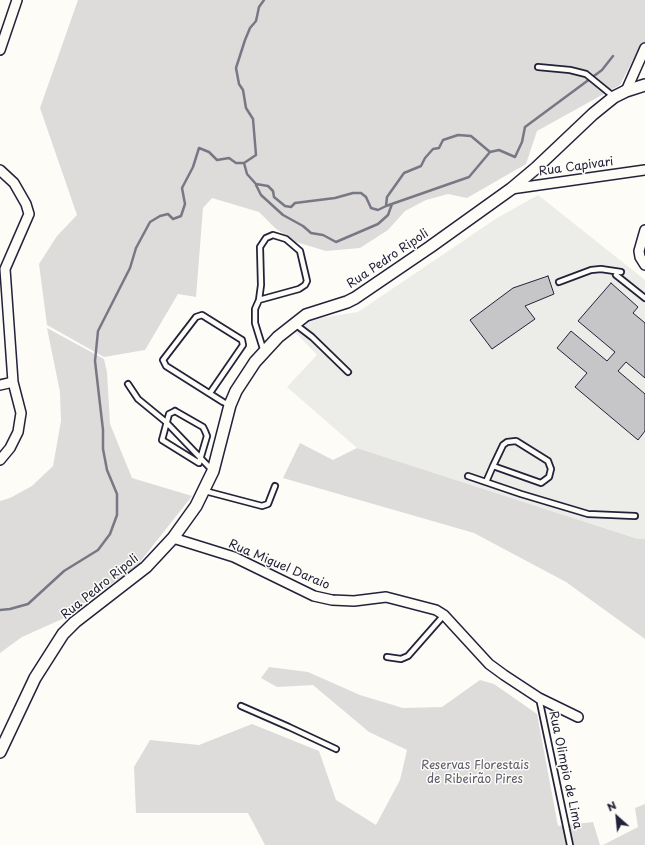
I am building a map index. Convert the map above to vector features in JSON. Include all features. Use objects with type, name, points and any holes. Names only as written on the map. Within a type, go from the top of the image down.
[{"type":"street","points":[[0,50],[17,0]]},
{"type":"street","points":[[626,91],[645,48]]},
{"type":"street","name":"Rua Pedro Ripoli","points":[[0,752],[35,678],[63,634],[75,622],[134,578],[173,538],[205,491],[213,471],[230,405],[245,375],[264,352],[293,324],[306,315],[355,298],[511,189],[536,168],[593,114],[626,91],[645,84]]},
{"type":"street","points":[[0,170],[14,183],[29,209],[27,220],[2,268],[4,311],[13,382],[21,413],[18,432],[10,448],[0,460]]},
{"type":"street","name":"Rua Capivari","points":[[511,189],[645,170]]},
{"type":"street","points":[[645,230],[639,251],[640,257],[645,265]]},
{"type":"street","points":[[0,385],[13,382]]},
{"type":"street","name":"Rua Miguel Daraio","points":[[173,538],[234,557],[314,596],[332,600],[354,601],[386,598],[420,604],[436,610],[444,615],[489,664],[540,698],[578,717]]},
{"type":"lane","points":[[538,67],[570,70],[586,74],[614,98]]},
{"type":"lane","points":[[259,300],[299,289],[305,285],[307,281],[300,251],[286,239],[273,235],[266,238],[260,247],[261,285],[259,300],[254,316],[264,352]]},
{"type":"lane","points":[[559,282],[591,270],[601,269],[618,273],[645,298]]},
{"type":"lane","points":[[210,393],[243,345],[242,340],[202,316],[196,317],[163,360],[166,366],[210,393],[230,405]]},
{"type":"lane","points":[[293,324],[312,336],[348,372]]},
{"type":"lane","points":[[128,384],[138,399],[166,422],[213,471]]},
{"type":"lane","points":[[175,411],[203,427],[207,436],[201,457],[199,463],[162,440],[169,414],[175,411]]},
{"type":"lane","points":[[486,482],[493,466],[503,445],[516,441],[548,461],[551,469],[548,477],[541,483],[493,466]]},
{"type":"lane","points":[[468,476],[588,514],[635,516]]},
{"type":"lane","points":[[205,491],[262,506],[268,504],[275,486]]},
{"type":"lane","points":[[387,657],[401,659],[408,656],[444,615]]},
{"type":"lane","name":"Rua Olimpio de Lima","points":[[540,698],[570,845]]},
{"type":"lane","points":[[241,706],[289,726],[336,749]]},
{"type":"shaded area","points":[[538,195],[645,280],[645,539],[638,539],[357,448],[287,387],[317,355],[294,331],[307,320],[358,312],[497,218]]},
{"type":"green space","points":[[78,0],[645,0],[645,60],[639,48],[620,85],[537,131],[526,164],[467,198],[448,194],[426,200],[405,211],[388,230],[360,248],[326,251],[296,242],[275,228],[259,212],[212,198],[203,208],[196,297],[178,294],[145,350],[104,357],[47,325],[39,264],[57,236],[77,215],[40,108]]},
{"type":"green space","points":[[47,328],[104,359],[107,372],[110,424],[132,478],[192,496],[136,567],[62,619],[22,637],[0,653],[0,501],[10,498],[32,486],[53,466],[61,421],[60,392]]},
{"type":"green space","points":[[300,443],[333,460],[357,448],[638,539],[645,539],[645,639],[566,582],[474,533],[283,478]]},
{"type":"green space","name":"Reservas Florestais de Ribeirão Pires","points":[[269,667],[308,672],[360,695],[403,708],[442,707],[480,680],[494,684],[537,714],[558,826],[593,822],[600,845],[265,845],[248,813],[136,813],[134,767],[150,740],[199,745],[252,724],[319,751],[336,800],[376,825],[400,780],[407,750],[369,732],[313,685],[277,687],[261,678]]},
{"type":"green space","points":[[645,804],[645,845],[603,845],[638,827],[635,808]]},
{"type":"building","points":[[548,276],[554,294],[525,306],[535,319],[492,349],[470,320],[513,288]]},
{"type":"building","points":[[611,283],[638,307],[633,313],[645,323],[645,378],[626,362],[618,371],[645,394],[645,431],[638,440],[575,387],[587,373],[557,348],[571,331],[607,361],[615,352],[578,321]]},
{"type":"waterway","points":[[244,163],[256,155],[253,119],[246,108],[243,90],[239,84],[236,68],[245,40],[250,28],[256,21],[259,7],[264,0]]},
{"type":"waterway","points":[[0,610],[28,604],[64,571],[98,550],[110,534],[117,515],[117,494],[107,470],[103,449],[103,430],[95,361],[98,331],[130,268],[136,248],[150,222],[160,216],[168,214],[173,219],[181,216],[185,204],[182,188],[193,167],[199,148],[209,152],[217,160],[229,158],[236,163],[244,163],[247,174],[256,184],[268,186],[273,191],[274,197],[285,206],[291,207],[295,203],[361,193],[366,197],[371,208],[378,210],[469,177],[490,152],[499,150],[515,157],[522,142],[525,127],[602,70],[613,56]]},
{"type":"waterway","points":[[386,206],[387,197],[404,173],[421,166],[425,158],[433,149],[439,148],[443,140],[458,135],[471,136],[490,152]]},
{"type":"waterway","points":[[256,185],[261,195],[283,215],[303,226],[311,233],[323,235],[336,242],[378,224],[388,215],[392,204]]}]
